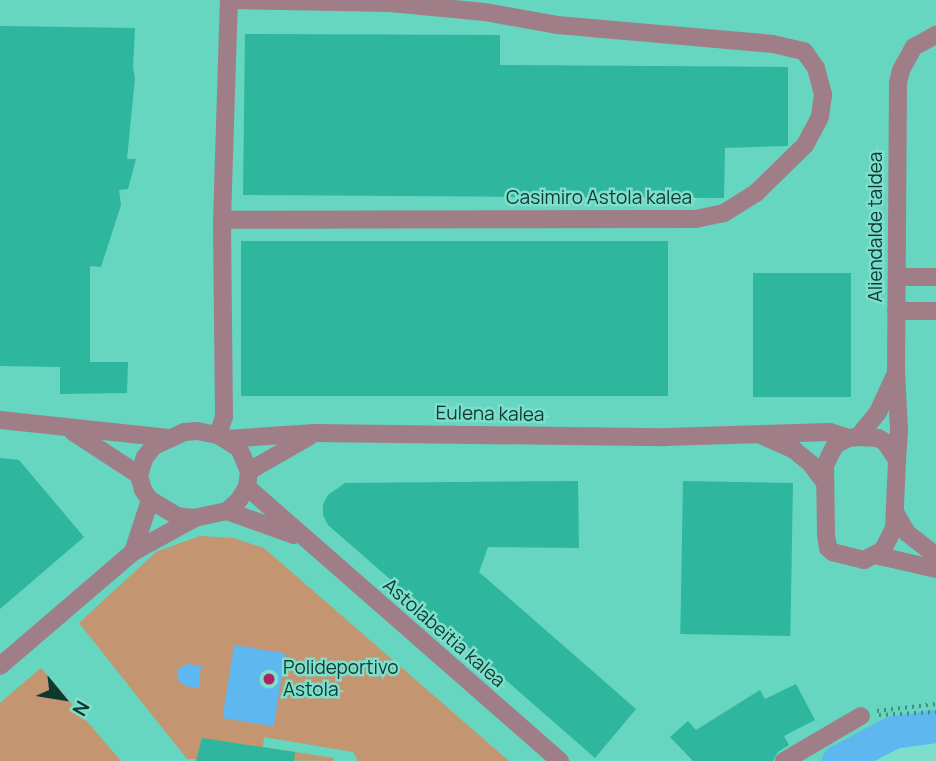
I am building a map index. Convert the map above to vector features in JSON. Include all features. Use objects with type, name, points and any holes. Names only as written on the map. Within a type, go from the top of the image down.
[{"type":"street","name":"Casimiro Astola kalea","points":[[222,220],[696,219],[740,205],[805,145],[820,117],[823,94],[816,68],[804,51],[773,44],[557,26],[485,12],[390,3],[229,0],[222,220],[222,437]]},
{"type":"street","name":"Aliendalde taldea","points":[[896,372],[890,393],[853,438],[835,445],[823,481],[828,548],[852,559],[864,560],[875,555],[890,540],[896,514],[899,393],[896,372],[898,83],[901,70],[914,47],[936,35]]},
{"type":"street","points":[[897,277],[936,277]]},
{"type":"street","points":[[897,311],[936,311]]},
{"type":"street","points":[[197,431],[213,413],[223,393]]},
{"type":"street","points":[[0,420],[169,438]]},
{"type":"street","points":[[67,428],[139,475]]},
{"type":"street","points":[[195,518],[177,516],[150,500],[143,490],[139,475],[145,457],[154,446],[169,438],[197,431],[222,437],[239,448],[248,479]]},
{"type":"street","points":[[760,434],[830,432],[853,438],[878,438],[885,442],[897,460]]},
{"type":"street","points":[[0,666],[133,552],[195,518],[227,511],[239,500],[248,479],[315,433]]},
{"type":"street","name":"Eulena kalea","points":[[222,437],[315,433],[665,437],[760,434]]},
{"type":"street","points":[[760,434],[794,450],[811,464],[823,481]]},
{"type":"street","name":"Astolabeitia kalea","points":[[248,479],[300,537],[560,761]]},
{"type":"street","points":[[133,552],[150,500]]},
{"type":"street","name":"Astolabeitia kalea","points":[[227,511],[300,537]]},
{"type":"street","points":[[896,514],[907,533],[936,556]]},
{"type":"street","name":"Aliendalde taldea","points":[[875,555],[936,569]]},
{"type":"street","points":[[784,761],[862,716]]},
{"type":"path","points":[[862,716],[876,711],[936,704]]},
{"type":"shaded area","points":[[0,0],[936,0],[936,715],[883,725],[823,761],[0,761]]},
{"type":"shaded area","name":"Polideportivo Astola","points":[[200,536],[233,538],[264,548],[509,761],[358,761],[353,752],[264,737],[263,747],[334,758],[333,761],[187,759],[79,623],[156,552]]},
{"type":"shaded area","points":[[41,668],[121,761],[0,761],[0,703]]},
{"type":"water","points":[[234,645],[285,653],[274,726],[222,718]]},
{"type":"water","points":[[187,664],[201,666],[199,688],[185,686],[177,679],[178,669]]},
{"type":"building","points":[[0,26],[135,28],[135,78],[127,159],[136,159],[128,189],[119,190],[121,205],[101,267],[90,266],[90,362],[128,362],[127,393],[60,394],[60,367],[0,366]]},
{"type":"building","points":[[245,34],[500,35],[500,65],[788,67],[788,146],[725,148],[724,198],[243,195]]},
{"type":"building","points":[[241,241],[668,241],[668,396],[241,396]]},
{"type":"building","points":[[753,273],[851,273],[851,397],[753,397]]},
{"type":"building","points":[[0,458],[19,460],[84,537],[0,609]]},
{"type":"building","points":[[578,481],[579,548],[488,547],[479,572],[636,709],[595,758],[328,525],[323,515],[323,504],[328,495],[345,483]]},
{"type":"building","points":[[683,481],[793,483],[790,636],[680,634]]},
{"type":"building","points":[[796,684],[815,720],[784,736],[789,745],[778,752],[773,761],[693,761],[670,737],[688,721],[696,730],[760,690],[765,699]]},
{"type":"building","points":[[202,738],[295,752],[294,761],[196,761]]},
{"type":"waterway","points":[[838,761],[893,732],[936,726]]},
{"type":"place","name":"Polideportivo Astola","points":[[269,679]]}]
